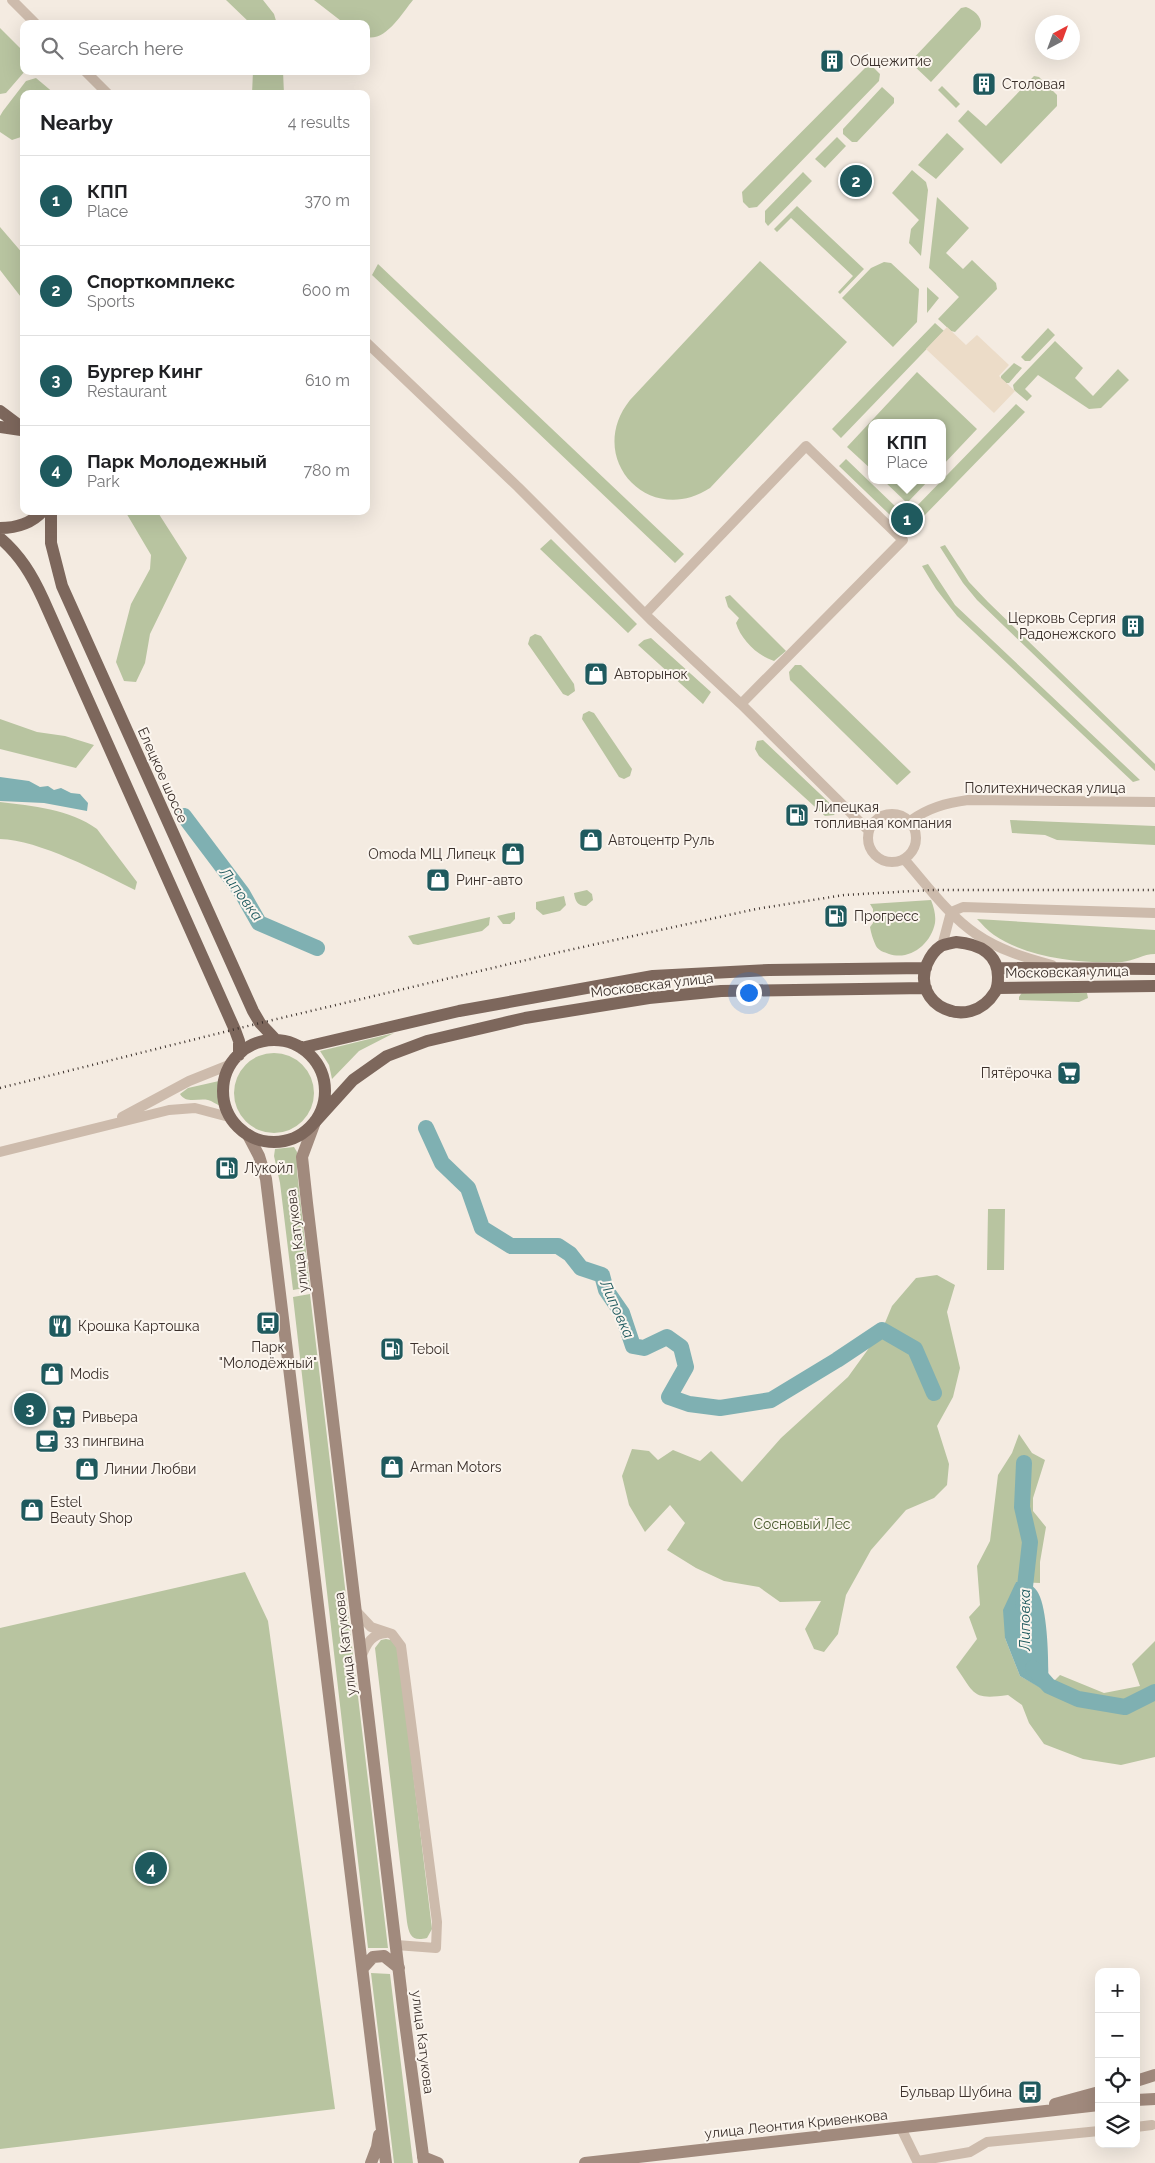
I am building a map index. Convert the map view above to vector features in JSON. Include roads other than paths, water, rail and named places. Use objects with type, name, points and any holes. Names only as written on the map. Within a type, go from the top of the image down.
[{"type":"main road","points":[[0,411],[20,427]]},
{"type":"main road","points":[[0,427],[20,430]]},
{"type":"main road","points":[[0,528],[26,524],[38,515]]},
{"type":"main road","name":"Елецкое шоссе","points":[[51,515],[51,543],[62,586],[253,1011],[260,1023],[276,1040]]},
{"type":"main road","points":[[0,538],[17,554],[31,573],[43,599],[235,1030],[239,1041],[238,1055]]},
{"type":"main road","points":[[926,988],[926,968],[930,956],[942,946],[956,942],[967,943],[988,952]]},
{"type":"main road","name":"Московская улица","points":[[988,952],[994,958],[998,968],[1155,969]]},
{"type":"main road","name":"Московская улица","points":[[301,1048],[459,1011],[653,976],[769,970],[926,968]]},
{"type":"main road","points":[[998,968],[998,988]]},
{"type":"main road","name":"Московская улица","points":[[315,1122],[353,1080],[387,1056],[428,1041],[525,1018],[648,998],[721,991],[926,988],[930,996],[948,1011],[962,1013],[985,1006],[998,988],[1155,986]]},
{"type":"main road","points":[[276,1040],[301,1048],[312,1057],[324,1081],[323,1102],[315,1122],[296,1138],[282,1142],[269,1142],[248,1135],[230,1117],[223,1095],[223,1086],[229,1065],[238,1055],[255,1044],[276,1040]]},
{"type":"main road","name":"улица Катукова","points":[[315,1122],[302,1157],[396,1945],[424,2160]]},
{"type":"main road","name":"улица Катукова","points":[[248,1135],[259,1156],[266,1179],[386,2163]]},
{"type":"main road","points":[[363,1968],[373,1957],[384,1956],[399,1968]]},
{"type":"main road","points":[[1140,2080],[1155,2075]]},
{"type":"main road","name":"улица Леонтия Кривенкова","points":[[1011,2116],[1095,2093]]},
{"type":"main road","points":[[1140,2100],[1155,2099]]},
{"type":"main road","name":"улица Леонтия Кривенкова","points":[[585,2163],[1095,2106]]},
{"type":"main road","points":[[371,2163],[378,2146],[381,2116]]},
{"type":"main road","points":[[424,2160],[438,2163]]},
{"type":"street","points":[[12,0],[32,20]]},
{"type":"street","points":[[89,75],[104,90]]},
{"type":"street","points":[[370,346],[518,487],[645,614],[741,704],[869,831]]},
{"type":"street","points":[[645,614],[806,446],[902,540],[741,704]]},
{"type":"street","name":"Политехническая улица","points":[[910,821],[922,812],[945,803],[968,800],[1155,802]]},
{"type":"street","points":[[887,814],[896,814],[910,821],[915,830],[916,838],[910,853],[904,859],[888,861],[874,853],[870,847],[869,831],[873,823],[887,814]]},
{"type":"street","points":[[904,859],[951,912],[977,935],[988,952]]},
{"type":"street","points":[[951,912],[963,907],[1155,913]]},
{"type":"street","points":[[942,946],[951,912]]},
{"type":"street","points":[[977,935],[1031,960],[1067,969]]},
{"type":"street","points":[[111,1123],[189,1081],[229,1065]]},
{"type":"street","points":[[0,1152],[169,1110],[195,1108],[230,1117]]},
{"type":"street","points":[[356,1611],[371,1627],[392,1634],[401,1646],[437,1922],[436,1948],[396,1945]]},
{"type":"street","points":[[362,1655],[366,1645],[377,1634],[385,1632],[392,1634]]},
{"type":"street","points":[[1140,2126],[1152,2125]]},
{"type":"street","points":[[901,2128],[918,2162],[970,2152],[987,2142],[1095,2130]]},
{"type":"water","points":[[0,777],[29,781],[40,787],[48,786],[54,790],[61,788],[71,793],[80,794],[88,803],[87,811],[44,803],[0,801]]},
{"type":"water","points":[[1016,1582],[1028,1582],[1037,1591],[1044,1609],[1048,1650],[1048,1685],[1042,1689],[1020,1676],[1005,1638],[1003,1610]]},
{"type":"waterway","name":"Липовка","points":[[184,816],[242,893],[259,923],[317,948]]},
{"type":"waterway","name":"Липовка","points":[[426,1128],[442,1163],[468,1188],[482,1228],[511,1246],[558,1246],[570,1254],[581,1268],[602,1275],[606,1290],[622,1313],[633,1346],[644,1348],[667,1337],[681,1347],[686,1367],[669,1397],[689,1404],[720,1408],[771,1400],[882,1330],[915,1349],[934,1393]]},
{"type":"waterway","name":"Липовка","points":[[1023,1604],[1030,1542],[1022,1507],[1024,1463]]},
{"type":"waterway","name":"Липовка","points":[[1033,1668],[1049,1686],[1078,1699],[1125,1707],[1155,1692]]},
{"type":"railway","points":[[0,1088],[260,1023],[560,952],[756,909],[844,895],[931,890],[1155,890]]},
{"type":"place","name":"Общежитие","points":[[832,61]]},
{"type":"place","name":"Столовая","points":[[984,84]]},
{"type":"place","name":"Спорткомплекс","points":[[856,181]]},
{"type":"place","name":"КПП","points":[[907,519]]},
{"type":"place","name":"Церковь Сергия Радонежского","points":[[1133,626]]},
{"type":"place","name":"Авторынок","points":[[596,674]]},
{"type":"place","name":"Липецкая топливная компания","points":[[797,815]]},
{"type":"place","name":"Автоцентр Руль","points":[[591,840]]},
{"type":"place","name":"Omoda МЦ Липецк","points":[[513,854]]},
{"type":"place","name":"Ринг-авто","points":[[438,880]]},
{"type":"place","name":"Прогресс","points":[[836,916]]},
{"type":"place","name":"Пятёрочка","points":[[1069,1073]]},
{"type":"place","name":"Лукойл","points":[[227,1168]]},
{"type":"place","name":"Парк \"Молодёжный\"","points":[[268,1323]]},
{"type":"place","name":"Крошка Картошка","points":[[60,1326]]},
{"type":"place","name":"Teboil","points":[[392,1349]]},
{"type":"place","name":"Modis","points":[[52,1374]]},
{"type":"place","name":"Бургер Кинг","points":[[30,1409]]},
{"type":"place","name":"Ривьера","points":[[64,1417]]},
{"type":"place","name":"33 пингвина","points":[[47,1441]]},
{"type":"place","name":"Arman Motors","points":[[392,1467]]},
{"type":"place","name":"Линии Любви","points":[[87,1469]]},
{"type":"place","name":"Estel Beauty Shop","points":[[32,1510]]},
{"type":"place","name":"Парк Молодежный","points":[[151,1868]]},
{"type":"place","name":"Бульвар Шубина","points":[[1030,2092]]},
{"type":"park label","name":"Сосновый Лес","points":[[802,1524]]}]
